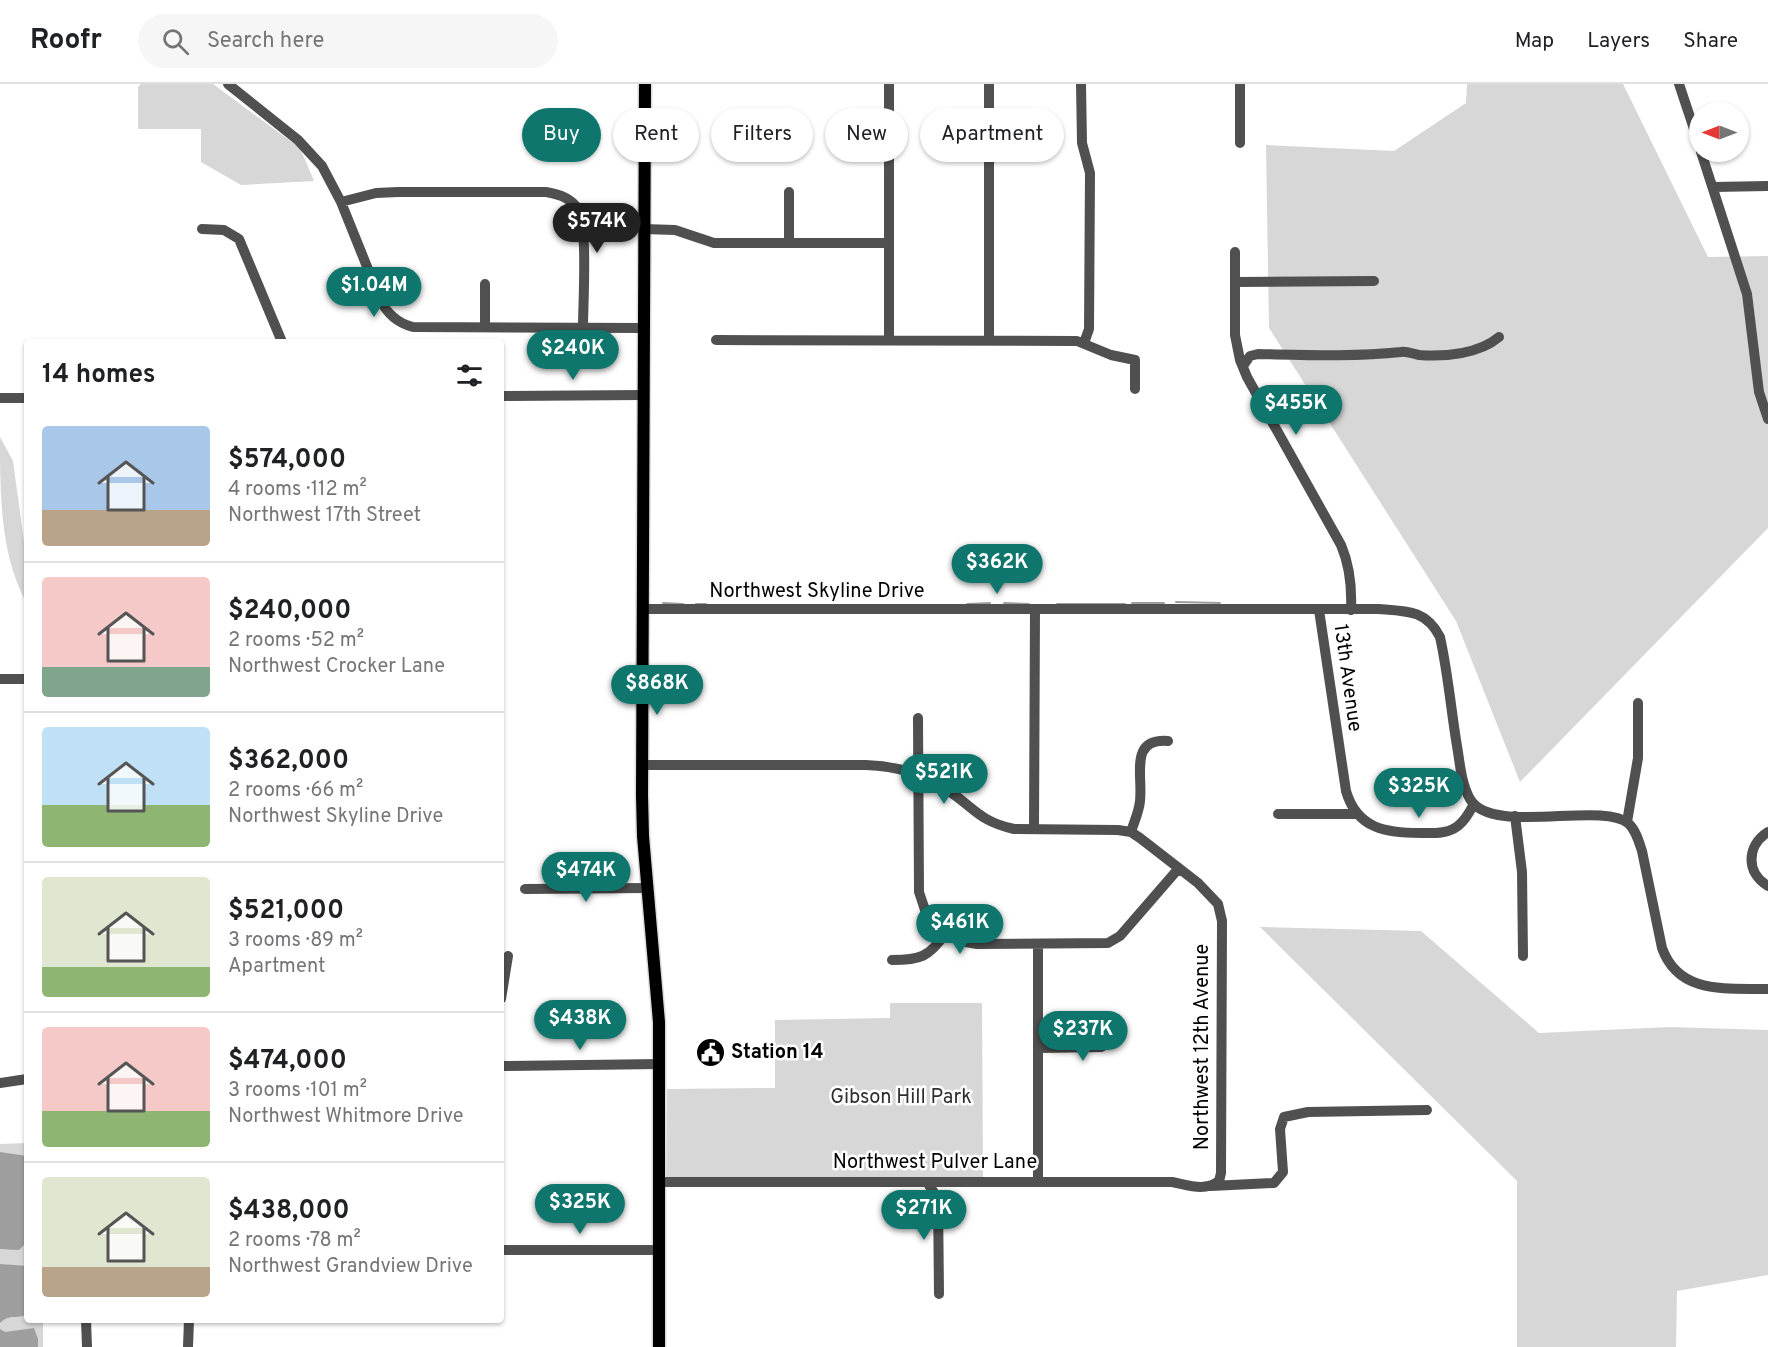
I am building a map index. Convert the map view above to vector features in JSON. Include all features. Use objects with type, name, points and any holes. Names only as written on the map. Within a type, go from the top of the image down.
[{"type":"main road","points":[[645,84],[642,765],[643,836],[658,988],[659,1347]]},
{"type":"street","points":[[228,84],[307,148],[322,166],[341,202],[380,299],[392,317],[403,324],[413,327],[645,327]]},
{"type":"street","points":[[889,84],[889,340]]},
{"type":"street","points":[[989,339],[990,84]]},
{"type":"street","points":[[1081,84],[1082,143],[1090,173],[1089,329],[1084,343]]},
{"type":"street","points":[[1240,84],[1240,143]]},
{"type":"street","points":[[1679,84],[1689,114]]},
{"type":"street","points":[[1705,162],[1747,294],[1759,392],[1768,419]]},
{"type":"street","points":[[1714,187],[1768,186]]},
{"type":"street","points":[[341,202],[376,193],[398,192],[546,192],[555,193],[570,200],[577,208],[583,225],[584,327]]},
{"type":"street","points":[[789,192],[789,243]]},
{"type":"street","points":[[202,229],[224,230],[240,239],[281,339]]},
{"type":"street","points":[[645,229],[675,230],[714,243],[888,243]]},
{"type":"street","points":[[1235,252],[1235,335],[1242,366],[1341,544],[1349,570],[1353,598],[1351,610]]},
{"type":"street","points":[[1235,282],[1374,281]]},
{"type":"street","points":[[485,284],[485,327]]},
{"type":"street","points":[[1242,366],[1250,356],[1258,354],[1383,355],[1403,351],[1421,355],[1456,353],[1480,348],[1499,337]]},
{"type":"street","points":[[716,340],[1066,340],[1084,343],[1112,355],[1135,360],[1135,389]]},
{"type":"street","points":[[504,396],[644,395]]},
{"type":"street","points":[[0,398],[24,398]]},
{"type":"street","name":"Northwest Skyline Drive","points":[[642,609],[1379,609],[1409,612],[1427,619],[1435,627],[1440,637],[1462,777],[1474,804]]},
{"type":"street","points":[[1034,829],[1035,609]]},
{"type":"street","name":"13th Avenue","points":[[1319,610],[1346,791],[1358,815]]},
{"type":"street","points":[[0,679],[24,679]]},
{"type":"street","points":[[1627,822],[1638,758],[1638,703]]},
{"type":"street","points":[[642,765],[866,765],[899,769],[919,776],[946,789],[979,816],[990,822],[1014,829],[1131,832],[1179,868],[1116,939],[1099,944],[977,944],[960,941],[945,934],[928,916],[919,892],[919,776],[918,718]]},
{"type":"street","points":[[1131,832],[1140,800],[1140,763],[1143,750],[1153,741],[1168,741]]},
{"type":"street","points":[[1278,814],[1358,815],[1376,827],[1393,832],[1437,833],[1453,829],[1460,824],[1474,804],[1490,812],[1515,816],[1599,816],[1620,819],[1627,822],[1637,836],[1662,948],[1673,969],[1689,981],[1703,986],[1768,989]]},
{"type":"street","points":[[1515,816],[1522,872],[1523,956]]},
{"type":"street","points":[[1768,832],[1761,837],[1754,849],[1751,861],[1755,875],[1768,886]]},
{"type":"street","name":"Northwest 12th Avenue","points":[[1179,868],[1212,896],[1218,904],[1222,921],[1221,1173],[1219,1181],[1210,1186]]},
{"type":"street","points":[[525,889],[648,888]]},
{"type":"street","points":[[892,960],[909,960],[924,956],[936,947],[945,934]]},
{"type":"street","points":[[1038,944],[1038,1181]]},
{"type":"street","points":[[504,981],[508,956]]},
{"type":"street","points":[[1039,1048],[1101,1047],[1115,1040]]},
{"type":"street","points":[[504,1066],[660,1064]]},
{"type":"street","points":[[0,1083],[24,1079]]},
{"type":"street","name":"Northwest Pulver Lane","points":[[660,1182],[1172,1182],[1196,1187],[1274,1183],[1283,1172],[1280,1129],[1284,1117],[1308,1112],[1427,1110]]},
{"type":"street","points":[[927,1182],[938,1199],[939,1294]]},
{"type":"street","points":[[504,1250],[659,1250]]},
{"type":"street","points":[[86,1323],[87,1347]]},
{"type":"street","points":[[188,1347],[189,1323]]},
{"type":"green space","points":[[141,84],[213,84],[300,148],[314,181],[241,185],[201,162],[201,129],[138,129],[138,87]]},
{"type":"green space","points":[[1467,84],[1623,84],[1708,257],[1768,256],[1768,528],[1520,782],[1456,621],[1269,328],[1266,145],[1394,151],[1466,103]]},
{"type":"green space","points":[[0,437],[13,461],[24,542],[24,598],[11,565],[3,524]]},
{"type":"green space","points":[[1260,927],[1421,931],[1539,1033],[1670,1027],[1768,1030],[1768,1275],[1677,1291],[1676,1347],[1517,1347],[1517,1181]]},
{"type":"green space","name":"Gibson Hill Park","points":[[890,1003],[982,1003],[983,1178],[666,1177],[667,1089],[775,1088],[775,1020],[890,1018]]},
{"type":"green space","points":[[24,1143],[24,1323],[43,1323],[43,1347],[0,1347],[0,1144]]},
{"type":"shaded area","points":[[0,1152],[24,1156],[24,1245],[19,1250],[0,1249]]},
{"type":"shaded area","points":[[0,1264],[24,1266],[24,1315],[7,1318],[0,1323]]},
{"type":"shaded area","points":[[34,1328],[38,1347],[0,1347],[0,1329],[5,1332]]},
{"type":"waterway","points":[[1176,602],[1220,603]]},
{"type":"waterway","points":[[663,603],[683,604]]},
{"type":"waterway","points":[[967,604],[990,603]]},
{"type":"waterway","points":[[1004,603],[1029,604]]},
{"type":"waterway","points":[[1132,603],[1164,603]]},
{"type":"waterway","points":[[696,604],[706,604]]},
{"type":"waterway","points":[[1057,604],[1125,604]]},
{"type":"place","name":"Station 14","points":[[710,1053]]}]
